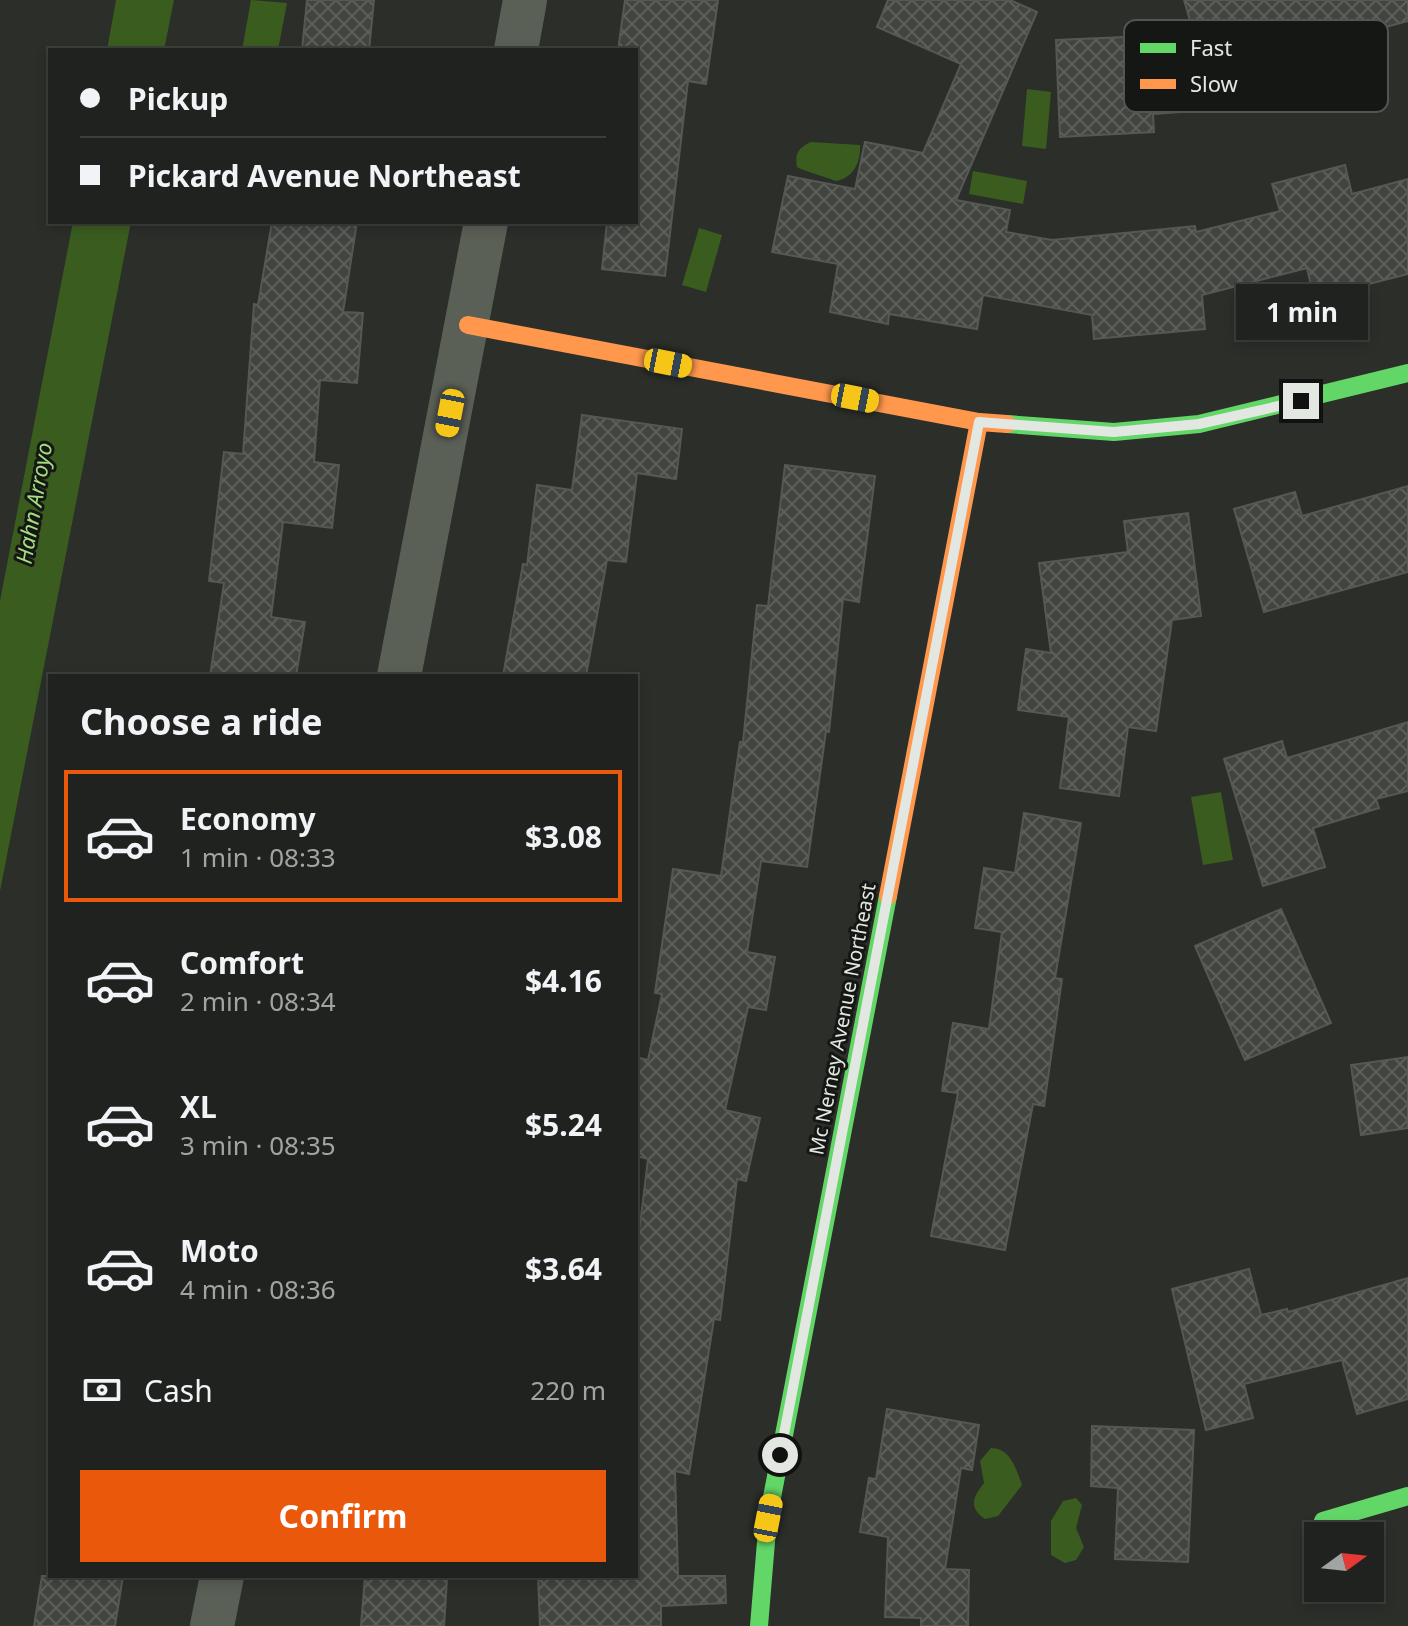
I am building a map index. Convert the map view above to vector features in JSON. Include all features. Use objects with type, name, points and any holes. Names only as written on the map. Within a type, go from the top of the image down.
[{"type":"street","points":[[516,48],[525,0]]},
{"type":"street","points":[[399,674],[486,224]]},
{"type":"street","points":[[468,325],[979,422],[1114,432],[1199,424],[1275,408],[1408,373]]},
{"type":"street","name":"Mc Nerney Avenue Northeast","points":[[759,1626],[768,1518],[979,422]]},
{"type":"street","points":[[1323,1521],[1408,1496]]},
{"type":"street","points":[[212,1626],[222,1578]]},
{"type":"water","points":[[116,0],[174,0],[164,48],[107,48]]},
{"type":"water","points":[[251,0],[287,3],[278,48],[242,48]]},
{"type":"water","points":[[1027,89],[1051,92],[1046,149],[1022,146]]},
{"type":"water","points":[[811,142],[860,145],[852,173],[836,181],[797,167],[798,152]]},
{"type":"water","points":[[973,171],[1027,181],[1023,204],[969,194]]},
{"type":"water","name":"Hahn Arroyo","points":[[73,224],[131,224],[0,891],[0,601]]},
{"type":"water","points":[[699,228],[722,235],[706,292],[682,285]]},
{"type":"water","points":[[1221,792],[1233,860],[1203,865],[1191,797]]},
{"type":"water","points":[[991,1448],[1008,1455],[1022,1485],[998,1516],[985,1519],[976,1510],[974,1502],[984,1483],[980,1461]]},
{"type":"water","points":[[1076,1498],[1082,1505],[1076,1528],[1084,1547],[1076,1560],[1065,1563],[1051,1555],[1051,1521],[1063,1501]]},
{"type":"building","points":[[307,0],[374,0],[369,48],[302,48]]},
{"type":"building","points":[[625,0],[718,0],[706,84],[688,81],[665,276],[602,269],[607,224],[638,224],[638,48],[618,48]]},
{"type":"building","points":[[888,0],[1010,0],[1037,12],[956,200],[1010,210],[1006,232],[1052,240],[1195,226],[1196,232],[1280,211],[1272,184],[1345,165],[1352,194],[1408,179],[1408,274],[1314,298],[1307,268],[1202,295],[1205,329],[1094,339],[1092,315],[983,295],[977,329],[889,314],[888,324],[830,312],[838,264],[772,252],[788,176],[855,189],[865,142],[923,153],[961,64],[877,27]]},
{"type":"building","points":[[1184,0],[1408,0],[1408,21],[1388,26],[1388,20],[1190,20]]},
{"type":"building","points":[[1124,37],[1124,112],[1180,112],[1153,114],[1154,132],[1060,137],[1056,40]]},
{"type":"building","points":[[272,224],[357,224],[343,312],[363,313],[357,383],[320,380],[314,462],[339,465],[332,528],[283,522],[271,617],[305,622],[296,674],[210,674],[224,583],[209,581],[224,452],[243,454],[254,304],[258,305]]},
{"type":"building","points":[[582,415],[682,429],[676,479],[637,473],[626,562],[607,560],[586,674],[503,674],[523,564],[527,565],[537,485],[572,490]]},
{"type":"building","points":[[785,465],[875,476],[859,602],[843,599],[829,732],[826,731],[807,867],[761,861],[747,952],[775,957],[766,1010],[748,1007],[725,1110],[760,1118],[746,1181],[737,1179],[720,1320],[714,1319],[689,1474],[675,1471],[678,1576],[725,1576],[726,1603],[661,1606],[661,1626],[540,1626],[538,1578],[638,1578],[638,1241],[648,1159],[638,1156],[638,1058],[648,1060],[662,994],[655,993],[673,869],[721,876],[740,742],[743,742],[757,605],[768,606]]},
{"type":"building","points":[[1408,486],[1408,572],[1264,612],[1234,509],[1295,492],[1302,516]]},
{"type":"building","points":[[1188,513],[1201,616],[1172,620],[1156,731],[1128,727],[1119,796],[1060,788],[1069,717],[1018,710],[1026,649],[1051,653],[1039,563],[1128,552],[1124,521]]},
{"type":"building","points":[[1408,722],[1408,791],[1376,799],[1379,808],[1313,828],[1325,867],[1263,886],[1224,759],[1282,741],[1287,758]]},
{"type":"building","points":[[1024,813],[1081,823],[1055,978],[1062,979],[1044,1106],[1033,1104],[1005,1250],[931,1236],[958,1093],[942,1091],[953,1023],[989,1029],[1002,932],[975,928],[984,868],[1015,873]]},
{"type":"building","points":[[1281,909],[1331,1023],[1245,1060],[1195,946]]},
{"type":"building","points":[[1408,1057],[1408,1128],[1361,1135],[1351,1065]]},
{"type":"building","points":[[1249,1269],[1261,1315],[1287,1309],[1288,1312],[1408,1278],[1408,1399],[1357,1414],[1342,1360],[1244,1384],[1253,1418],[1206,1430],[1172,1289]]},
{"type":"building","points":[[887,1409],[979,1425],[972,1470],[961,1468],[945,1569],[969,1570],[968,1626],[921,1626],[921,1618],[885,1617],[888,1537],[860,1532],[869,1478],[876,1479]]},
{"type":"building","points":[[1092,1426],[1194,1430],[1188,1562],[1115,1559],[1118,1488],[1091,1486]]},
{"type":"building","points":[[42,1576],[123,1578],[115,1626],[34,1626]]},
{"type":"building","points":[[365,1578],[447,1579],[444,1626],[361,1626]]},
{"type":"traffic: fast","points":[[1007,424],[1114,432],[1199,424],[1408,373]]},
{"type":"traffic: fast","points":[[759,1626],[768,1518],[888,896]]},
{"type":"traffic: fast","points":[[1323,1521],[1408,1496]]},
{"type":"traffic: slow","points":[[468,325],[979,422],[1007,424]]},
{"type":"traffic: slow","points":[[888,896],[979,422]]},
{"type":"route","points":[[780,1455],[979,422],[1114,432],[1199,424],[1301,401]]}]
